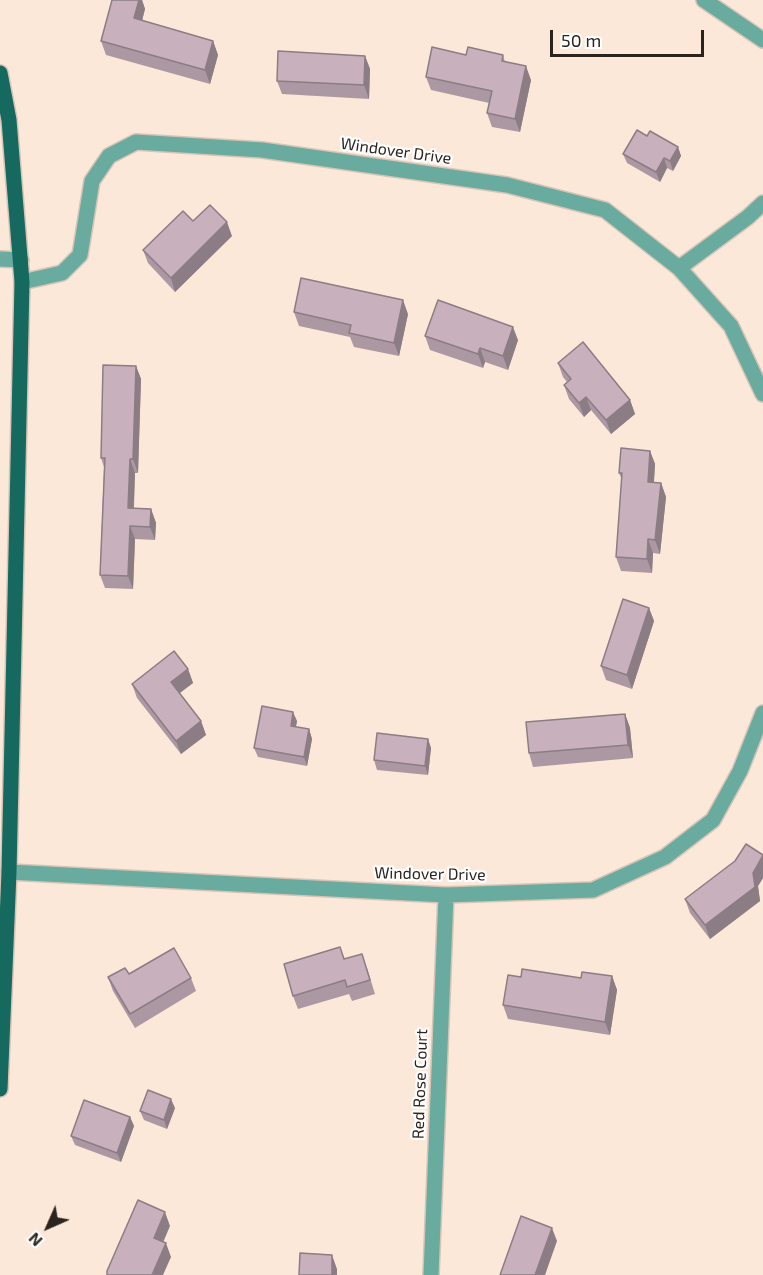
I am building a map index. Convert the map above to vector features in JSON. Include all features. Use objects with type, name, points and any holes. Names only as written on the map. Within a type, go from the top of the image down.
[{"type":"main road","points":[[0,73],[9,120],[22,282],[9,873],[0,1089]]},
{"type":"street","points":[[704,0],[763,40]]},
{"type":"street","name":"Windover Drive","points":[[22,282],[62,273],[80,255],[92,181],[109,156],[136,142],[262,150],[507,185],[605,210],[679,268],[731,326],[763,394]]},
{"type":"street","points":[[679,268],[748,217],[763,203]]},
{"type":"street","points":[[0,259],[21,260]]},
{"type":"street","name":"Windover Drive","points":[[9,873],[446,895],[593,890],[665,857],[713,819],[740,771],[763,713]]},
{"type":"street","name":"Red Rose Court","points":[[431,1275],[446,895]]},
{"type":"building","points":[[112,0],[139,0],[134,18],[213,41],[205,70],[101,41]]},
{"type":"building","points":[[432,47],[466,55],[468,47],[503,55],[502,61],[526,66],[515,119],[487,113],[492,91],[426,77]]},
{"type":"building","points":[[278,51],[365,56],[364,85],[277,81]]},
{"type":"building","points":[[637,130],[647,136],[650,131],[678,147],[670,161],[664,158],[656,172],[623,154]]},
{"type":"building","points":[[210,205],[227,222],[171,278],[143,250],[183,211],[193,221]]},
{"type":"building","points":[[301,278],[403,300],[394,343],[349,333],[351,325],[294,312]]},
{"type":"building","points":[[438,300],[513,327],[503,356],[480,348],[478,354],[425,336]]},
{"type":"building","points":[[583,342],[630,400],[606,420],[586,397],[579,403],[564,385],[571,379],[558,363]]},
{"type":"building","points":[[103,365],[136,366],[133,459],[130,459],[128,508],[151,509],[150,527],[130,526],[128,576],[100,575],[105,458],[101,458]]},
{"type":"building","points":[[621,448],[650,451],[648,482],[661,483],[655,540],[648,539],[647,559],[616,557],[622,473],[619,473]]},
{"type":"building","points":[[623,599],[649,608],[627,675],[601,666]]},
{"type":"building","points":[[174,651],[188,669],[171,682],[201,721],[176,741],[132,684]]},
{"type":"building","points":[[262,706],[293,712],[291,726],[309,729],[304,757],[254,748]]},
{"type":"building","points":[[625,714],[628,745],[529,753],[526,722]]},
{"type":"building","points":[[377,733],[428,739],[425,766],[374,760]]},
{"type":"building","points":[[746,844],[763,855],[753,873],[755,887],[705,925],[685,899],[735,861]]},
{"type":"building","points":[[340,947],[344,959],[362,954],[370,980],[347,987],[345,980],[293,996],[284,964]]},
{"type":"building","points":[[174,948],[191,978],[130,1014],[108,977],[125,968],[129,974]]},
{"type":"building","points":[[522,969],[581,978],[582,972],[612,976],[605,1022],[503,1005],[508,975],[521,977]]},
{"type":"building","points":[[148,1090],[171,1099],[164,1120],[140,1111]]},
{"type":"building","points":[[84,1100],[130,1117],[117,1153],[71,1136]]},
{"type":"building","points":[[138,1200],[165,1212],[154,1238],[166,1243],[152,1275],[107,1275],[107,1271]]},
{"type":"building","points":[[521,1216],[552,1228],[535,1275],[500,1275]]},
{"type":"building","points":[[300,1253],[332,1255],[332,1275],[299,1275]]}]
